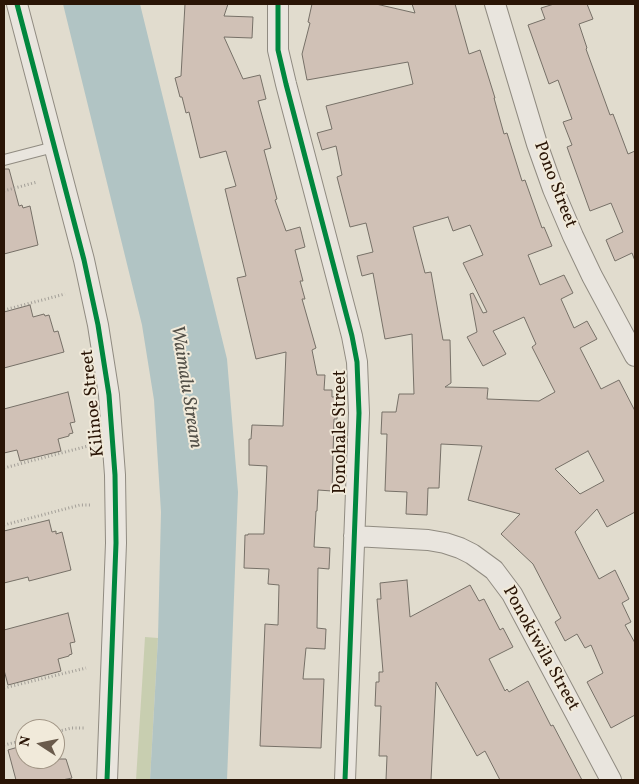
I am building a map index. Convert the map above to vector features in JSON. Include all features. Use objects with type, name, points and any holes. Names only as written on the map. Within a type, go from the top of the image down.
[{"type":"street","name":"Kilinoe Street","points":[[17,4],[84,260],[98,324],[109,395],[113,438],[116,543],[107,780]]},
{"type":"street","name":"Ponohale Street","points":[[278,4],[278,50],[350,327],[357,362],[359,414],[345,780]]},
{"type":"street","name":"Pono Street","points":[[495,4],[537,144],[553,189],[592,276],[635,356]]},
{"type":"street","name":"Ponokiwila Street","points":[[354,536],[428,540],[445,543],[472,554],[494,570],[512,594],[611,780]]},
{"type":"lane","points":[[4,160],[54,147]]},
{"type":"path","points":[[4,191],[37,182]]},
{"type":"path","points":[[4,310],[65,294]]},
{"type":"path","points":[[4,468],[88,446]]},
{"type":"path","points":[[4,525],[90,505]]},
{"type":"path","points":[[4,688],[86,668]]},
{"type":"path","points":[[65,730],[84,728]]},
{"type":"green space","points":[[145,637],[158,638],[150,780],[136,780]]},
{"type":"water","name":"Waimalu Stream","points":[[63,4],[140,4],[227,359],[238,492],[227,780],[150,780],[158,638],[161,512],[154,400],[142,325]]},
{"type":"building","points":[[185,4],[228,4],[224,16],[253,17],[252,38],[224,37],[243,79],[260,75],[266,99],[258,101],[271,148],[264,150],[277,199],[275,200],[286,231],[300,227],[305,247],[295,250],[303,281],[300,281],[305,299],[302,299],[316,348],[312,350],[317,375],[325,375],[324,390],[332,390],[332,397],[338,397],[337,419],[334,419],[332,491],[318,490],[314,547],[330,548],[329,569],[318,568],[317,628],[326,629],[325,649],[306,648],[303,679],[324,679],[321,748],[260,746],[265,624],[278,625],[279,585],[268,584],[269,569],[244,568],[245,535],[264,534],[267,466],[249,465],[249,439],[251,439],[252,425],[283,426],[286,352],[256,359],[237,278],[246,276],[225,189],[236,186],[226,151],[200,158],[189,112],[186,113],[175,78],[181,76]]},
{"type":"building","points":[[312,4],[376,4],[415,13],[412,4],[455,4],[469,54],[480,50],[504,134],[507,133],[522,181],[525,180],[542,228],[544,227],[552,246],[528,255],[540,285],[564,275],[573,293],[561,299],[574,328],[587,321],[597,339],[580,348],[601,389],[619,380],[635,411],[635,512],[607,527],[597,509],[575,532],[599,579],[615,570],[629,599],[622,603],[631,622],[625,625],[635,643],[635,715],[611,728],[587,682],[603,673],[591,645],[585,648],[577,634],[565,641],[555,622],[561,618],[533,564],[501,534],[520,514],[468,500],[482,446],[441,444],[439,488],[428,488],[427,515],[406,514],[407,492],[385,491],[387,434],[381,434],[382,412],[396,412],[399,394],[414,394],[412,334],[385,339],[373,273],[362,276],[357,256],[373,252],[366,223],[350,227],[337,177],[342,175],[336,146],[322,150],[317,133],[332,129],[326,106],[413,84],[408,62],[307,80],[302,54],[310,23],[308,22]],"holes":[[[448,217],[453,231],[470,225],[483,255],[463,263],[487,312],[483,313],[473,293],[470,294],[477,332],[467,337],[483,366],[506,354],[493,331],[524,317],[536,344],[532,347],[555,392],[539,401],[487,399],[488,388],[445,387],[451,383],[450,340],[443,340],[431,272],[425,273],[413,227]],[[588,451],[604,481],[580,494],[555,469]]]},
{"type":"building","points":[[554,4],[587,4],[593,19],[579,24],[586,49],[610,115],[613,114],[628,154],[635,151],[635,261],[632,253],[615,261],[606,240],[623,232],[611,203],[590,211],[567,147],[572,145],[563,122],[572,119],[558,80],[549,84],[528,25],[545,19],[541,8]]},
{"type":"building","points":[[4,169],[9,169],[19,206],[22,205],[23,208],[30,206],[38,245],[4,254]]},
{"type":"building","points":[[30,305],[33,317],[44,314],[45,316],[49,315],[54,332],[58,331],[64,352],[4,368],[4,312]]},
{"type":"building","points":[[68,392],[75,422],[70,423],[73,433],[58,439],[61,451],[20,461],[17,450],[4,453],[4,409]]},
{"type":"building","points":[[49,520],[52,532],[56,531],[56,534],[62,532],[71,570],[29,581],[28,577],[4,583],[4,531]]},
{"type":"building","points":[[407,580],[410,617],[470,585],[479,601],[484,599],[500,630],[503,628],[513,647],[489,659],[505,691],[507,689],[509,692],[528,681],[582,780],[500,780],[485,751],[477,756],[436,682],[431,780],[386,780],[387,756],[379,756],[381,706],[375,706],[376,682],[379,682],[379,672],[383,672],[377,599],[381,599],[380,583]]},
{"type":"building","points":[[68,613],[75,642],[70,643],[72,654],[58,659],[61,671],[8,685],[4,670],[4,630]]},
{"type":"building","points":[[15,748],[15,769],[65,769],[66,759],[72,778],[62,780],[16,780],[8,750]]},
{"type":"cycle path","points":[[17,4],[84,260],[98,325],[109,395],[115,475],[116,543],[107,780]]},
{"type":"cycle path","points":[[278,4],[278,50],[352,336],[357,362],[359,413],[345,780]]}]
